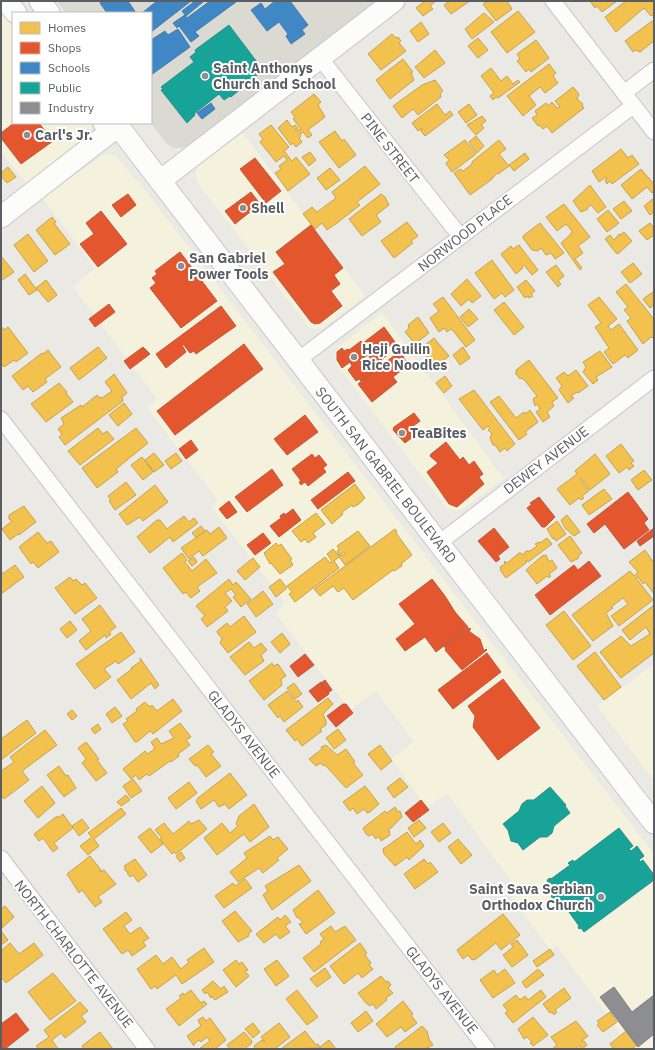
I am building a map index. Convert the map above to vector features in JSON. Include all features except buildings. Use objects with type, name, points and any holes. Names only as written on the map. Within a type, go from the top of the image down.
[{"type":"main road","points":[[6,1],[15,12]]},
{"type":"main road","points":[[40,1],[48,12]]},
{"type":"main road","points":[[160,181],[321,59],[394,1]]},
{"type":"main road","points":[[1,217],[114,124]]},
{"type":"main road","name":"SOUTH SAN GABRIEL BOULEVARD","points":[[114,124],[160,181],[654,823]]},
{"type":"street","points":[[553,1],[654,132]]},
{"type":"street","name":"PINE STREET","points":[[321,59],[460,236]]},
{"type":"street","points":[[624,93],[654,70]]},
{"type":"street","name":"NORWOOD PLACE","points":[[298,360],[633,106]]},
{"type":"street","name":"DEWEY AVENUE","points":[[439,543],[654,378]]},
{"type":"street","name":"GLADYS AVENUE","points":[[1,419],[487,1049]]},
{"type":"street","name":"NORTH CHARLOTTE AVENUE","points":[[1,858],[148,1049]]},
{"type":"shaded area","name":"Saint Anthonys Church and School","points":[[57,1],[377,1],[189,145],[182,148],[174,148],[167,144],[152,124],[152,12],[65,12]]},
{"type":"shaded area","points":[[1,9],[12,21],[12,124],[90,124],[91,127],[89,136],[27,184],[1,152]]},
{"type":"shaded area","points":[[242,132],[365,296],[323,328],[315,329],[308,326],[197,182],[195,176],[197,166]]},
{"type":"shaded area","points":[[103,155],[115,155],[147,193],[654,854],[654,1049],[632,1049],[557,946],[551,950],[511,898],[519,892],[447,793],[427,808],[391,759],[414,742],[376,691],[350,710],[275,613],[285,603],[211,507],[218,501],[147,407],[157,399],[73,287],[95,268],[42,198]]},
{"type":"shaded area","points":[[382,312],[504,479],[463,509],[455,511],[447,509],[336,364],[335,352],[338,347]]},
{"type":"shaded area","points":[[654,664],[654,781],[597,706]]},
{"type":"place","name":"Saint Anthonys Church and School","points":[[205,76]]},
{"type":"place","name":"Carl's Jr.","points":[[27,135]]},
{"type":"place","name":"Shell","points":[[243,208]]},
{"type":"place","name":"San Gabriel Power Tools","points":[[181,266]]},
{"type":"place","name":"Heji Guilin Rice Noodles","points":[[354,357]]},
{"type":"place","name":"TeaBites","points":[[402,433]]},
{"type":"place","name":"Saint Sava Serbian Orthodox Church","points":[[601,897]]}]
